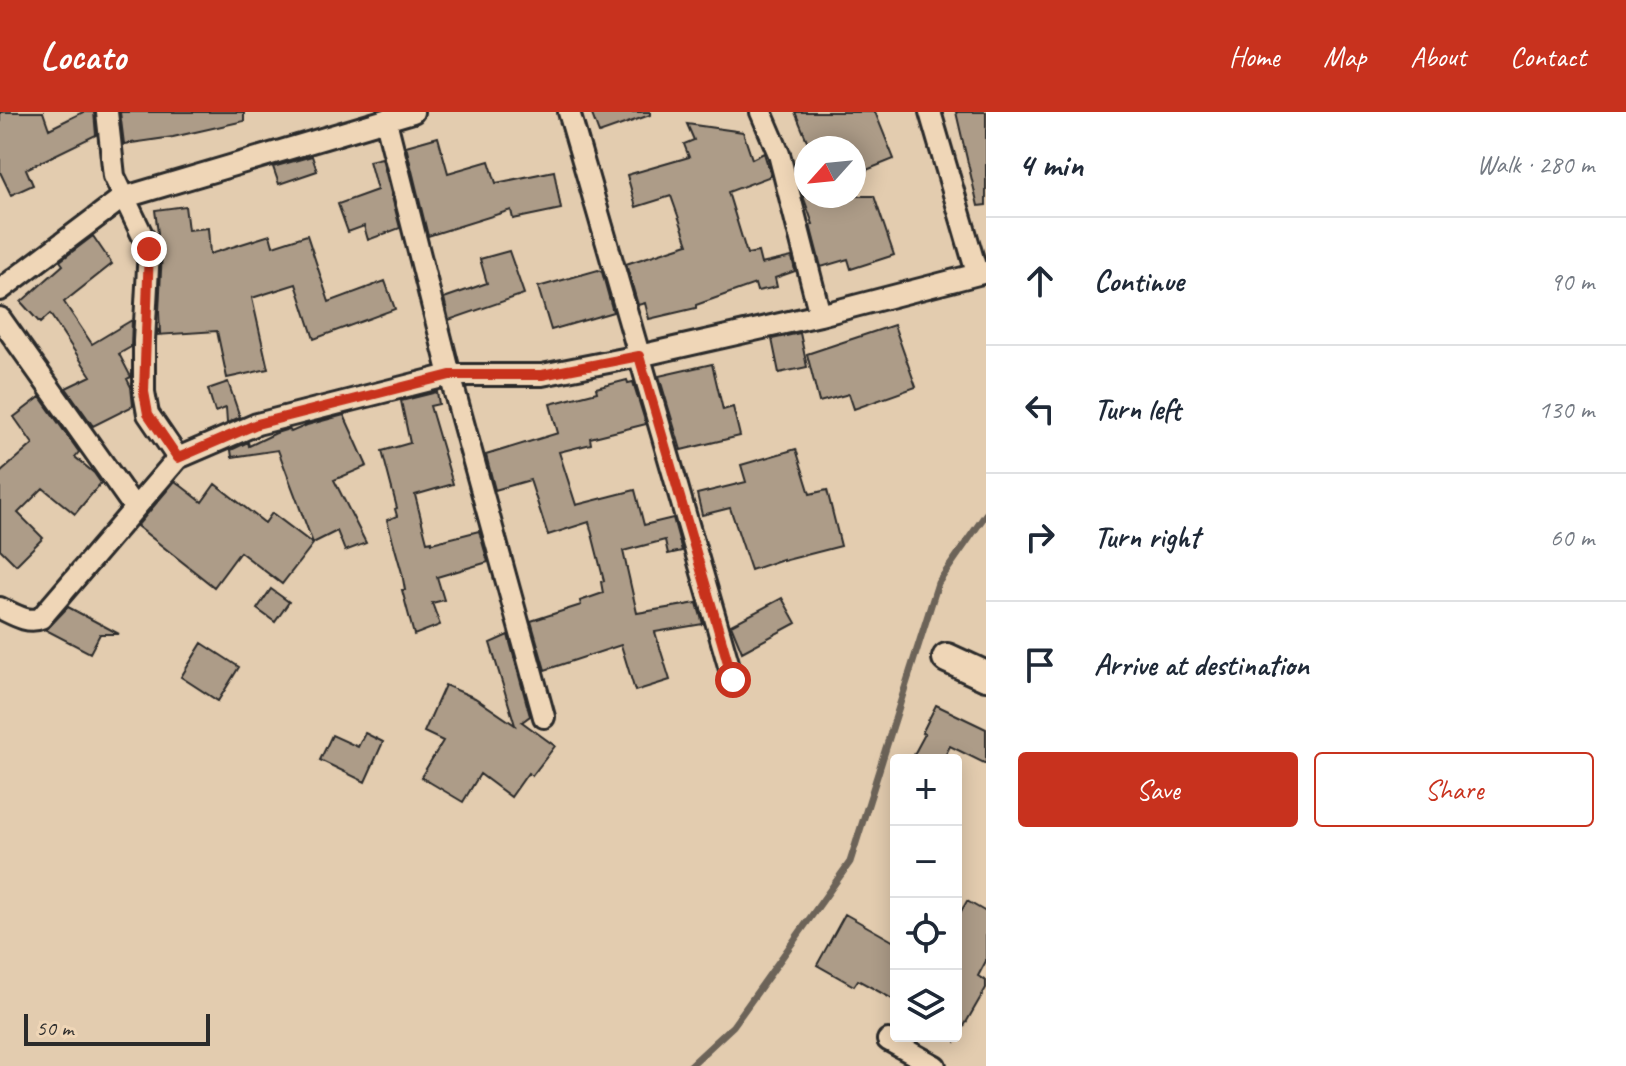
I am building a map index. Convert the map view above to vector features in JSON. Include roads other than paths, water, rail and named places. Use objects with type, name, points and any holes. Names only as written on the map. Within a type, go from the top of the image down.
[{"type":"street","points":[[107,112],[114,176],[149,249],[144,341],[144,392],[148,414],[178,458]]},
{"type":"street","points":[[0,290],[122,198],[413,112]]},
{"type":"street","points":[[569,112],[733,680]]},
{"type":"street","points":[[761,112],[779,154],[820,315]]},
{"type":"street","points":[[0,608],[28,620],[41,618],[178,458],[257,424],[450,375],[542,375],[639,356],[820,315],[981,273],[930,112]]},
{"type":"street","points":[[386,121],[450,375],[544,717]]},
{"type":"street","points":[[0,318],[134,507]]},
{"type":"street","points":[[947,658],[986,676]]},
{"type":"street","points":[[888,1040],[935,1066]]},
{"type":"waterway","points":[[690,1066],[733,1026],[850,862],[938,583],[986,514]]}]
